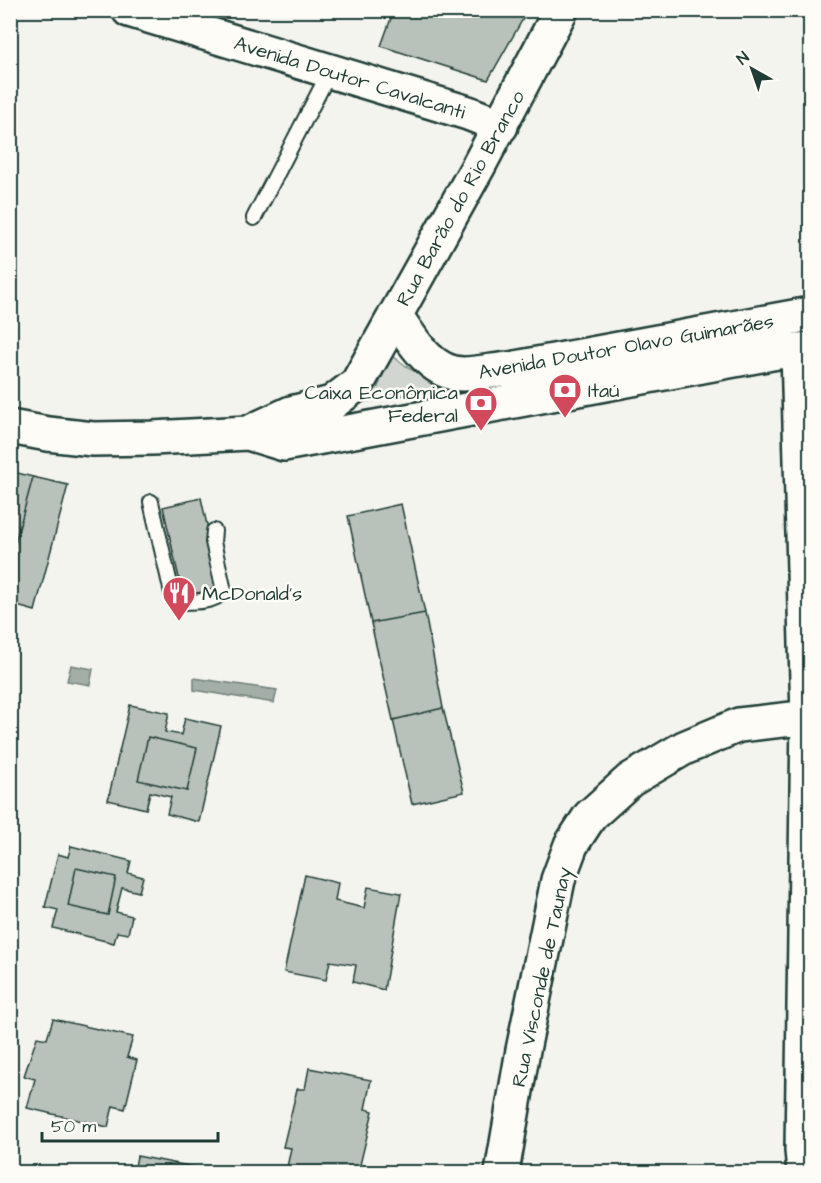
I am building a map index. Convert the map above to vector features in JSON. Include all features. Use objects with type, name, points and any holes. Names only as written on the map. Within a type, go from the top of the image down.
[{"type":"main road","name":"Avenida Doutor Cavalcanti","points":[[129,10],[464,112],[501,126]]},
{"type":"main road","name":"Rua Barão do Rio Branco","points":[[248,433],[291,413],[332,403],[357,384],[501,126],[561,10]]},
{"type":"main road","points":[[441,233],[448,207],[472,159],[475,147],[472,125],[464,112]]},
{"type":"main road","name":"Avenida Doutor Olavo Guimarães","points":[[395,315],[418,348],[438,369],[461,374],[510,369],[810,314]]},
{"type":"main road","points":[[806,345],[809,717],[806,1157]]},
{"type":"main road","name":"Avenida Doutor Olavo Guimarães","points":[[248,433],[284,444],[806,345]]},
{"type":"main road","points":[[10,427],[48,435],[93,439],[248,433]]},
{"type":"main road","name":"Rua Visconde de Taunay","points":[[502,1173],[523,1050],[558,879],[571,845],[590,816],[630,780],[684,748],[739,725],[809,717]]},
{"type":"lane","points":[[254,218],[330,71]]},
{"type":"lane","points":[[151,502],[172,593],[178,602],[195,602],[219,596],[224,591],[213,542],[214,531]]},
{"type":"shaded area","points":[[391,355],[412,370],[453,387],[362,402],[378,387]]},
{"type":"shaded area","points":[[71,665],[93,669],[90,685],[67,681]]},
{"type":"shaded area","points":[[194,678],[277,690],[274,703],[194,690]]},
{"type":"building","points":[[394,10],[528,10],[488,80],[381,46]]},
{"type":"building","points":[[10,471],[33,477],[10,562]]},
{"type":"building","points":[[33,477],[68,485],[35,611],[10,604],[10,562]]},
{"type":"building","points":[[201,498],[221,588],[183,596],[163,507]]},
{"type":"building","points":[[401,504],[425,613],[371,623],[348,516]]},
{"type":"building","points":[[425,613],[443,708],[393,720],[371,623]]},
{"type":"building","points":[[130,705],[169,713],[165,732],[181,735],[185,718],[221,726],[199,822],[167,814],[171,797],[150,792],[146,809],[108,800]]},
{"type":"building","points":[[443,708],[464,792],[412,804],[393,720]]},
{"type":"building","points":[[148,737],[197,748],[187,791],[138,780]]},
{"type":"building","points":[[71,846],[131,861],[128,873],[143,877],[139,892],[122,888],[116,912],[132,916],[128,934],[117,932],[114,943],[53,928],[58,910],[45,907],[58,854],[68,857]]},
{"type":"building","points":[[76,868],[116,877],[108,915],[68,906]]},
{"type":"building","points":[[305,875],[338,883],[335,901],[364,908],[368,887],[401,893],[384,990],[353,982],[356,965],[330,961],[326,980],[284,972]]},
{"type":"building","points":[[53,1019],[133,1037],[127,1057],[137,1060],[125,1109],[113,1106],[108,1127],[27,1108],[35,1079],[24,1076],[37,1037],[47,1039]]},
{"type":"building","points":[[309,1068],[371,1080],[365,1109],[373,1111],[359,1169],[351,1168],[350,1172],[286,1172],[291,1148],[283,1147],[297,1089],[305,1089]]},
{"type":"building","points":[[137,1156],[220,1172],[134,1172]]},
{"type":"place","name":"Itaú","points":[[565,419]]},
{"type":"place","name":"Caixa Econômica Federal","points":[[481,432]]},
{"type":"place","name":"McDonald's","points":[[179,622]]}]
